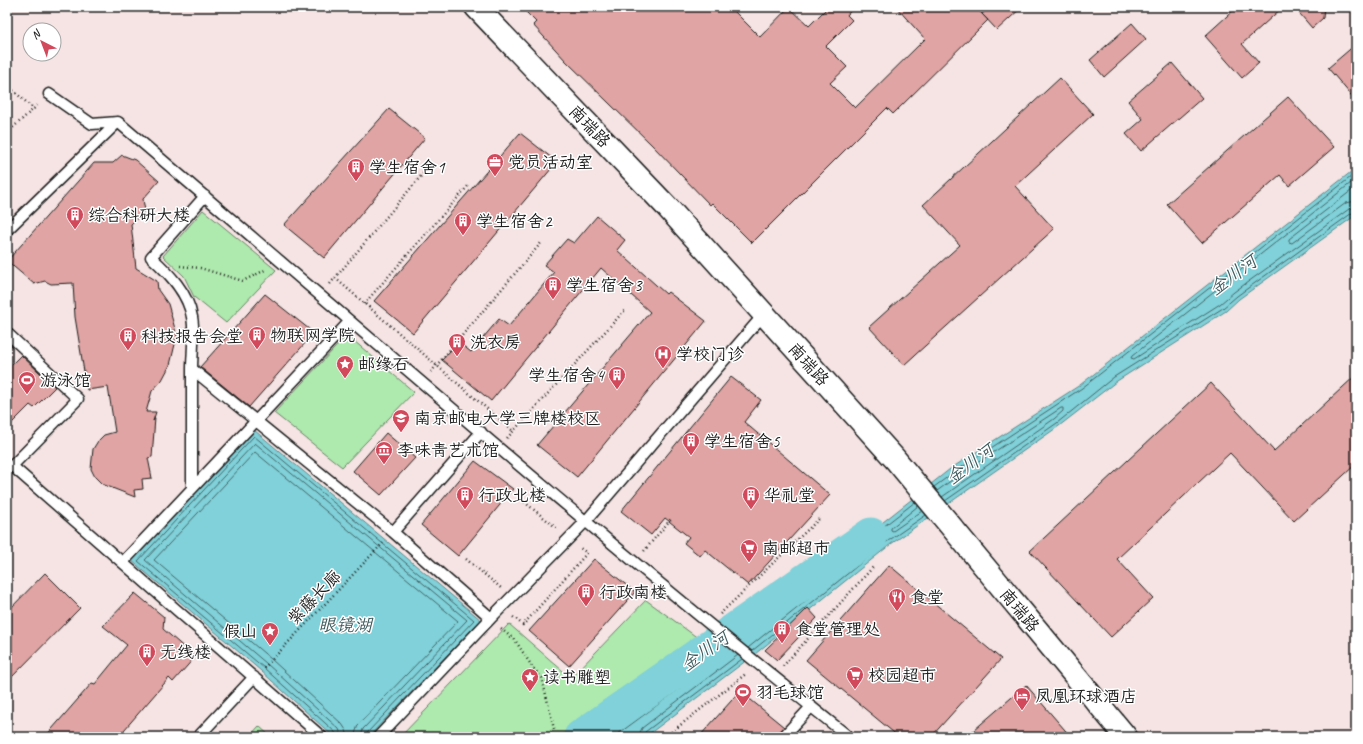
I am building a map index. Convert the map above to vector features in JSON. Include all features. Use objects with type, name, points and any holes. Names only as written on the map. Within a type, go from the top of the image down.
[{"type":"street","name":"南瑞路","points":[[476,7],[668,208],[895,459],[1126,737]]},
{"type":"lane","points":[[49,94],[92,124],[118,122],[586,521],[758,664],[849,737]]},
{"type":"lane","points":[[7,230],[118,122]]},
{"type":"lane","points":[[192,488],[192,317],[184,296],[170,274],[151,257],[204,196]]},
{"type":"lane","points":[[378,737],[586,521],[764,314]]},
{"type":"lane","points":[[123,562],[350,321]]},
{"type":"lane","points":[[7,333],[78,399],[12,466],[123,562],[258,674],[322,737]]},
{"type":"lane","points":[[192,369],[393,532],[491,618]]},
{"type":"lane","points":[[393,532],[481,432]]},
{"type":"lane","points":[[198,737],[258,674]]},
{"type":"lane","points":[[783,737],[811,706]]},
{"type":"path","points":[[7,84],[34,108]]},
{"type":"path","points":[[7,134],[49,94]]},
{"type":"path","points":[[320,295],[432,163]]},
{"type":"path","points":[[364,304],[468,186]]},
{"type":"path","points":[[437,366],[541,243]]},
{"type":"path","points":[[164,268],[183,266],[200,268],[243,281],[282,262]]},
{"type":"path","points":[[335,278],[513,431]]},
{"type":"path","points":[[499,447],[626,309]]},
{"type":"path","points":[[713,627],[821,517]]},
{"type":"path","points":[[635,562],[671,519]]},
{"type":"path","name":"紫藤长廊","points":[[258,674],[385,541]]},
{"type":"path","points":[[466,559],[512,597]]},
{"type":"path","points":[[773,676],[874,566]]},
{"type":"path","points":[[491,618],[504,632],[515,640],[533,668],[542,678],[554,729],[544,737]]},
{"type":"path","points":[[665,737],[758,664]]},
{"type":"green space","points":[[203,210],[276,270],[226,323],[194,297],[184,276],[163,256]]},
{"type":"green space","points":[[347,335],[414,392],[342,467],[274,413]]},
{"type":"green space","points":[[646,600],[706,644],[581,737],[400,737],[509,624],[571,678]]},
{"type":"green space","points":[[259,726],[271,737],[249,737]]},
{"type":"water","points":[[1356,168],[1356,215],[1239,299],[1226,311],[1117,381],[1059,426],[891,544],[755,654],[645,737],[599,737],[791,595],[950,469],[1080,385]]},
{"type":"water","name":"眼镜湖","points":[[254,430],[481,620],[368,737],[334,737],[261,671],[131,560]]},
{"type":"building","points":[[521,7],[730,7],[760,37],[789,7],[809,26],[828,7],[854,7],[847,15],[852,20],[826,46],[847,67],[830,83],[855,108],[925,39],[896,7],[975,7],[988,20],[893,114],[887,108],[752,243],[712,203],[710,205],[652,145],[566,61],[533,25],[536,22]]},
{"type":"building","points":[[990,7],[1022,7],[997,30],[982,14]]},
{"type":"building","points":[[1237,7],[1283,7],[1242,44],[1259,63],[1242,78],[1205,36]]},
{"type":"building","points":[[1294,7],[1324,7],[1323,18],[1312,28]]},
{"type":"building","points":[[1132,23],[1146,39],[1104,77],[1090,60]]},
{"type":"building","points":[[1356,44],[1356,101],[1328,68]]},
{"type":"building","points":[[1172,63],[1202,98],[1141,151],[1126,134],[1143,119],[1128,101]]},
{"type":"building","points":[[1060,78],[1093,114],[1015,186],[1054,229],[904,365],[869,327],[960,245],[923,205]]},
{"type":"building","points":[[1288,97],[1334,147],[1289,186],[1280,175],[1202,243],[1167,204]]},
{"type":"building","name":"学生宿舍1","points":[[389,109],[425,138],[324,258],[284,225]]},
{"type":"building","name":"学生宿舍2","points":[[520,133],[557,162],[413,333],[374,301]]},
{"type":"building","name":"科技报告会堂","points":[[122,155],[135,160],[159,181],[143,199],[145,211],[131,224],[136,268],[157,281],[158,290],[168,304],[177,336],[170,365],[162,380],[152,391],[146,412],[156,412],[153,421],[155,418],[152,457],[148,458],[152,478],[142,479],[143,489],[134,490],[135,497],[102,484],[95,477],[91,469],[93,449],[98,441],[104,435],[115,432],[108,387],[87,390],[75,317],[73,283],[51,284],[45,281],[34,284],[7,261],[94,163],[113,163]]},
{"type":"building","points":[[597,216],[625,240],[617,250],[666,294],[668,292],[706,321],[577,477],[537,445],[650,312],[601,268],[491,401],[442,360],[458,342],[471,352],[499,319],[509,326],[554,272],[544,265],[567,239],[574,243]]},
{"type":"building","name":"物联网学院","points":[[265,294],[314,333],[249,407],[200,367]]},
{"type":"building","name":"游泳馆","points":[[21,355],[55,387],[34,408],[30,405],[7,428],[7,369]]},
{"type":"building","points":[[1356,375],[1356,464],[1294,521],[1230,453],[1117,559],[1153,598],[1111,637],[1030,551],[1211,383],[1274,451]]},
{"type":"building","points":[[731,377],[761,400],[744,422],[830,495],[748,585],[705,550],[700,556],[684,543],[689,537],[665,518],[651,535],[621,511]]},
{"type":"building","name":"李味青艺术馆","points":[[386,433],[415,458],[381,495],[353,471]]},
{"type":"building","name":"行政北楼","points":[[475,461],[513,489],[458,556],[421,525]]},
{"type":"building","name":"行政南楼","points":[[594,559],[635,592],[569,666],[529,631]]},
{"type":"building","name":"食堂","points":[[889,565],[1001,659],[931,737],[899,737],[806,660]]},
{"type":"building","points":[[45,573],[80,608],[7,682],[7,612]]},
{"type":"building","name":"无线楼","points":[[135,593],[164,617],[163,629],[195,657],[173,682],[169,678],[118,737],[45,737],[92,683],[95,684],[127,645],[103,626]]},
{"type":"building","points":[[808,608],[817,618],[777,660],[765,650]]},
{"type":"building","name":"凤凰环球酒店","points":[[1026,685],[1071,737],[966,737]]},
{"type":"building","name":"羽毛球馆","points":[[740,691],[784,727],[777,737],[699,737]]},
{"type":"waterway","name":"金川河","points":[[581,737],[871,535]]},
{"type":"place","name":"党员活动室","points":[[495,177]]},
{"type":"place","name":"学生宿舍1","points":[[356,182]]},
{"type":"place","name":"综合科研大楼","points":[[75,230]]},
{"type":"place","name":"学生宿舍2","points":[[463,236]]},
{"type":"place","name":"学生宿舍3","points":[[553,300]]},
{"type":"place","name":"物联网学院","points":[[257,350]]},
{"type":"place","name":"科技报告会堂","points":[[128,351]]},
{"type":"place","name":"洗衣房","points":[[457,357]]},
{"type":"place","name":"学校门诊","points":[[663,369]]},
{"type":"place","name":"邮缘石","points":[[345,379]]},
{"type":"place","name":"学生宿舍4","points":[[617,390]]},
{"type":"place","name":"游泳馆","points":[[27,395]]},
{"type":"place","name":"南京邮电大学三牌楼校区","points":[[401,433]]},
{"type":"place","name":"学生宿舍5","points":[[691,456]]},
{"type":"place","name":"李味青艺术馆","points":[[384,465]]},
{"type":"place","name":"行政北楼","points":[[465,510]]},
{"type":"place","name":"华礼堂","points":[[751,510]]},
{"type":"place","name":"南邮超市","points":[[749,563]]},
{"type":"place","name":"行政南楼","points":[[586,607]]},
{"type":"place","name":"食堂","points":[[897,612]]},
{"type":"place","name":"食堂管理处","points":[[782,644]]},
{"type":"place","name":"假山","points":[[270,646]]},
{"type":"place","name":"无线楼","points":[[147,667]]},
{"type":"place","name":"校园超市","points":[[855,690]]},
{"type":"place","name":"读书雕塑","points":[[530,692]]},
{"type":"place","name":"羽毛球馆","points":[[743,707]]},
{"type":"place","name":"凤凰环球酒店","points":[[1022,711]]}]
